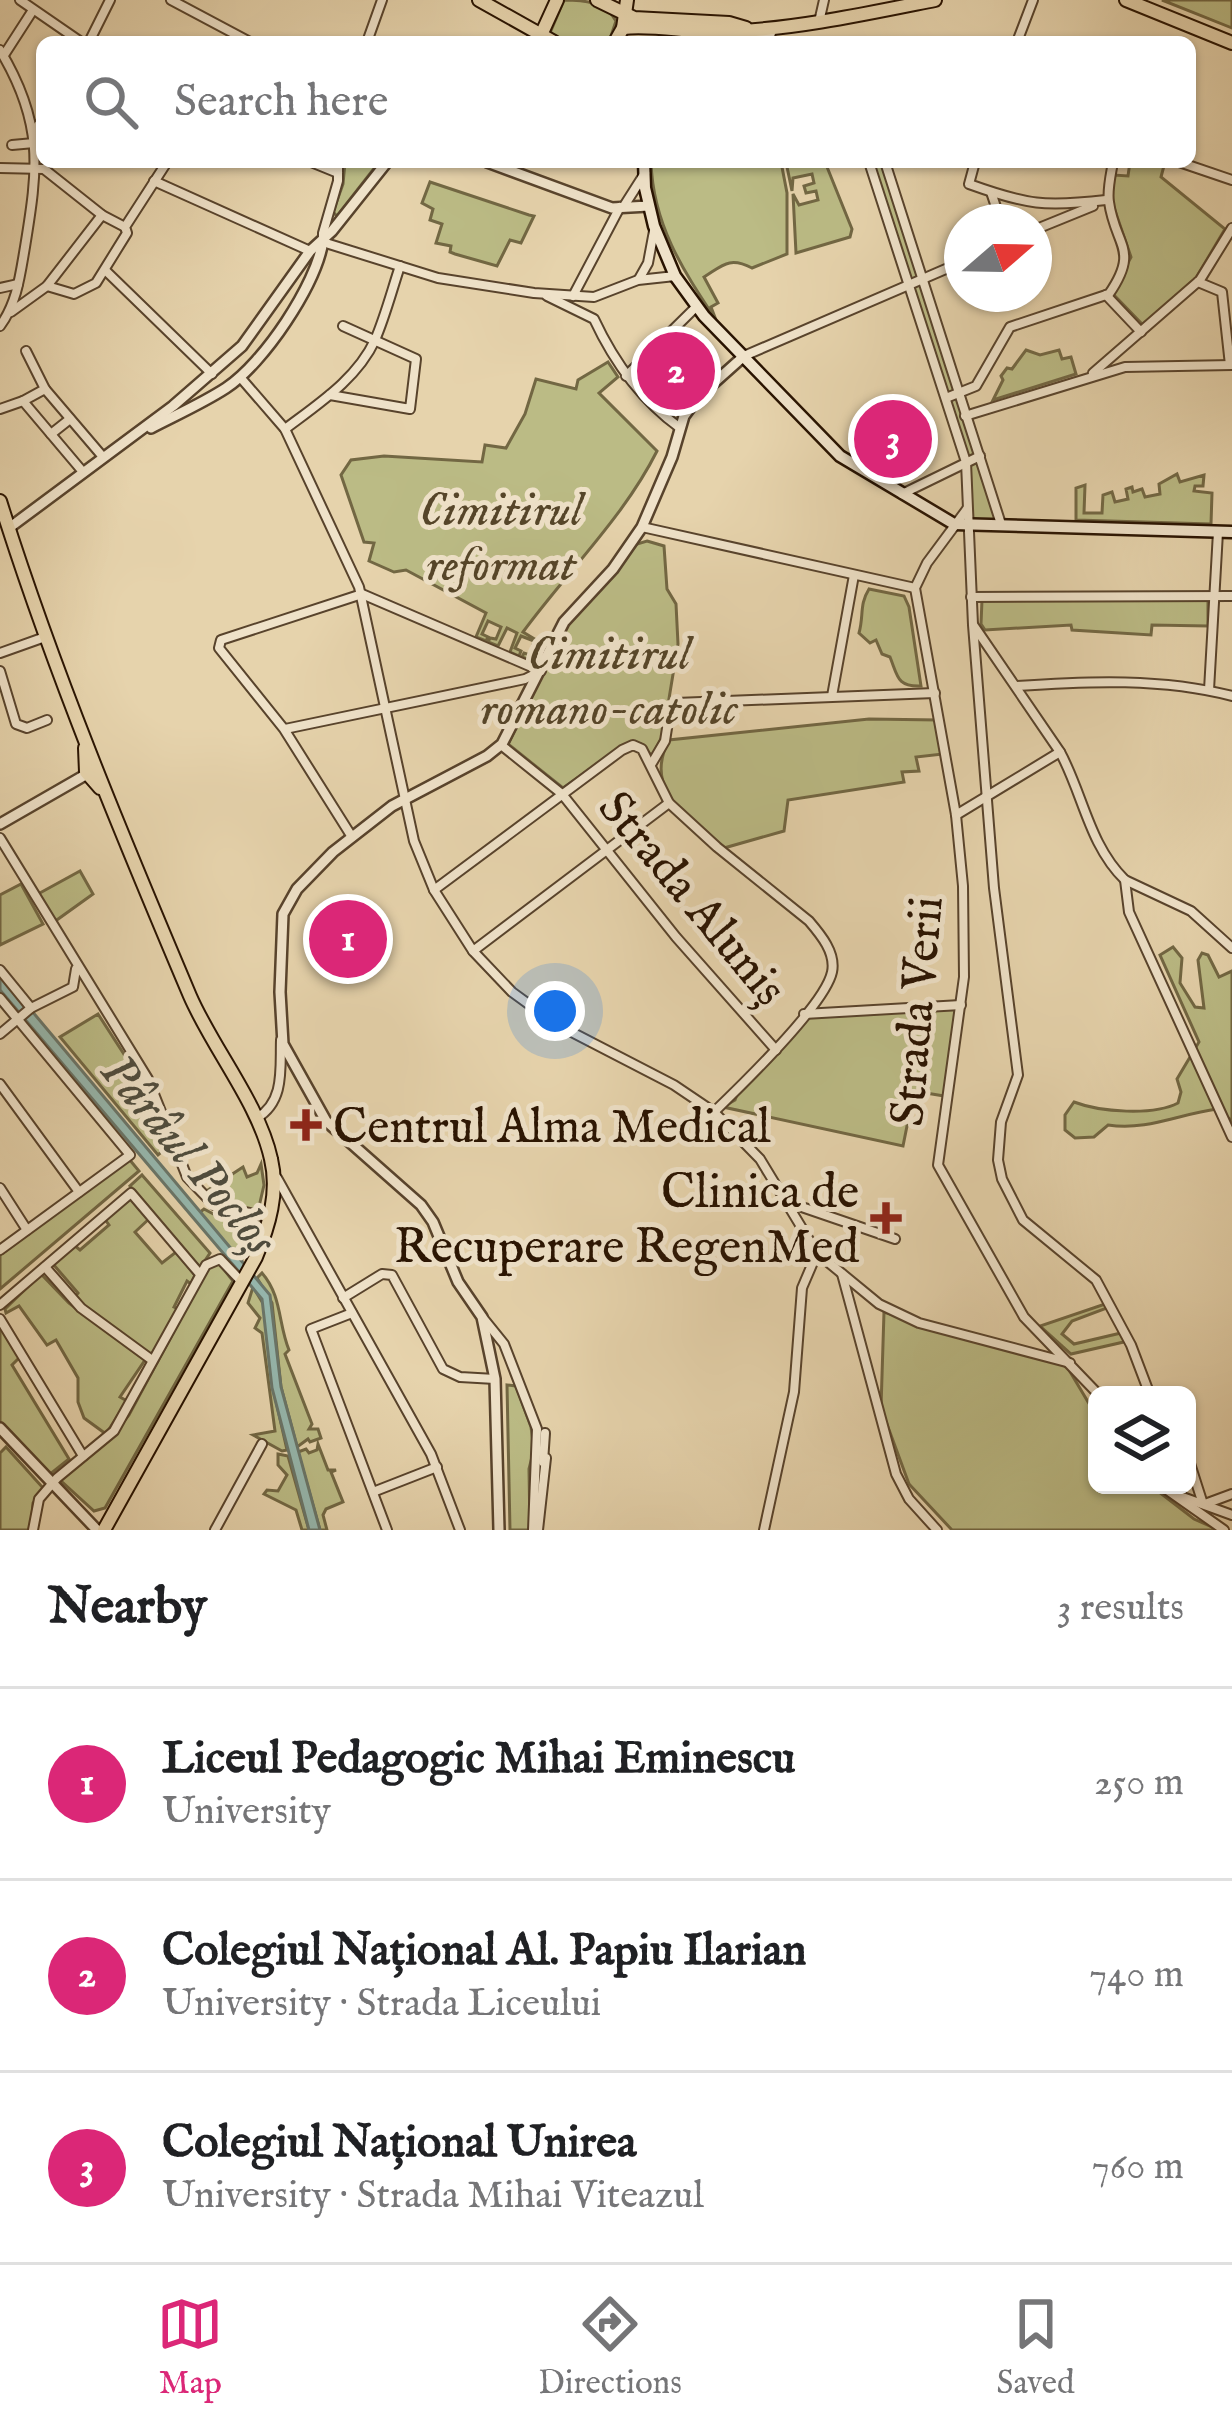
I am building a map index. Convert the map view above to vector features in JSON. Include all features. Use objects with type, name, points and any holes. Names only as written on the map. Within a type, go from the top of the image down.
[{"type":"main road","points":[[479,0],[543,36]]},
{"type":"main road","points":[[549,36],[557,0]]},
{"type":"main road","points":[[614,1],[621,32],[746,35],[935,0]]},
{"type":"main road","points":[[1126,0],[1232,44]]},
{"type":"main road","points":[[645,168],[654,226],[675,276],[696,307],[829,446],[902,494],[954,524],[970,526],[1232,532]]},
{"type":"main road","points":[[0,501],[85,744],[88,771],[108,799],[196,1011],[264,1135],[273,1171],[270,1218],[251,1268],[100,1530]]},
{"type":"street","points":[[20,0],[75,36]]},
{"type":"street","points":[[89,36],[110,0]]},
{"type":"street","points":[[171,0],[239,36]]},
{"type":"street","points":[[369,36],[382,0]]},
{"type":"street","points":[[818,25],[824,0]]},
{"type":"street","points":[[1019,36],[1033,0]]},
{"type":"street","points":[[33,10],[2,53],[33,130],[36,160]]},
{"type":"street","points":[[33,130],[36,127]]},
{"type":"street","points":[[12,145],[34,143]]},
{"type":"street","points":[[0,168],[44,169],[125,227],[127,233],[106,271],[82,292],[47,286]]},
{"type":"street","points":[[0,326],[16,297],[37,168]]},
{"type":"street","points":[[125,227],[163,168]]},
{"type":"street","points":[[125,441],[239,377],[268,346],[316,262],[338,168]]},
{"type":"street","points":[[8,528],[212,374],[253,333],[310,251],[382,168]]},
{"type":"street","points":[[503,168],[612,208],[649,206]]},
{"type":"street","points":[[573,296],[645,168]]},
{"type":"street","points":[[870,168],[966,463],[976,662],[1004,992],[1018,1076],[1001,1122],[998,1160],[1002,1179],[1023,1220],[1096,1280],[1147,1386]]},
{"type":"street","points":[[887,168],[1002,526]]},
{"type":"street","points":[[973,168],[969,184],[1043,206],[1107,200]]},
{"type":"street","points":[[946,398],[976,386],[1010,327],[1106,295],[1126,263],[1107,200],[1111,168]]},
{"type":"street","points":[[1196,168],[1232,180]]},
{"type":"street","points":[[875,182],[890,177]]},
{"type":"street","points":[[154,182],[310,251],[316,262]]},
{"type":"street","points":[[992,193],[995,204]]},
{"type":"street","points":[[1052,223],[1107,200]]},
{"type":"street","points":[[328,212],[329,219],[338,221]]},
{"type":"street","points":[[10,313],[47,286],[102,214]]},
{"type":"street","points":[[890,227],[904,223]]},
{"type":"street","points":[[638,280],[648,263],[654,226]]},
{"type":"street","points":[[1087,378],[1198,282],[1232,228]]},
{"type":"street","points":[[323,241],[438,278],[534,293],[595,297],[638,280],[675,276]]},
{"type":"street","points":[[285,429],[330,395],[374,343],[400,266]]},
{"type":"street","points":[[255,1120],[278,1096],[280,942],[286,905],[352,837],[404,798],[501,745],[565,622],[614,569],[642,526],[680,428],[698,397],[744,356],[944,270]]},
{"type":"street","points":[[106,271],[212,374]]},
{"type":"street","points":[[953,419],[1147,364],[1231,364],[1222,292],[1198,282]]},
{"type":"street","points":[[0,287],[18,284]]},
{"type":"street","points":[[534,293],[590,315],[626,376],[680,428]]},
{"type":"street","points":[[1106,295],[1141,332]]},
{"type":"street","points":[[16,297],[28,303]]},
{"type":"street","points":[[626,376],[696,307]]},
{"type":"street","points":[[330,395],[410,409],[416,359],[344,326]]},
{"type":"street","points":[[927,340],[940,335]]},
{"type":"street","points":[[26,351],[45,389],[103,458]]},
{"type":"street","points":[[239,377],[285,429],[362,594],[418,854],[434,890],[473,951],[512,992],[556,1024],[674,1085],[714,1112],[760,1159],[817,1253],[897,1315],[1070,1364]]},
{"type":"street","points":[[0,409],[45,389]]},
{"type":"street","points":[[191,391],[197,402]]},
{"type":"street","points":[[23,401],[83,472]]},
{"type":"street","points":[[51,434],[70,419]]},
{"type":"street","points":[[902,494],[980,456]]},
{"type":"street","points":[[642,526],[915,588],[968,508]]},
{"type":"street","points":[[1209,690],[1218,532]]},
{"type":"street","points":[[832,696],[854,575]]},
{"type":"street","name":"Strada Verii","points":[[915,588],[956,815],[964,931],[962,1005],[938,1166],[1024,1317],[1091,1386]]},
{"type":"street","points":[[352,837],[284,729],[219,648],[225,636],[362,594],[538,670]]},
{"type":"street","points":[[971,597],[1232,596]]},
{"type":"street","points":[[973,625],[1072,772],[1091,830],[1125,880],[1129,912],[1232,1137]]},
{"type":"street","points":[[0,653],[45,637]]},
{"type":"street","points":[[976,662],[992,652]]},
{"type":"street","points":[[284,729],[525,679],[538,670]]},
{"type":"street","points":[[0,671],[16,724],[27,728],[47,719]]},
{"type":"street","points":[[1017,686],[1102,682],[1232,696]]},
{"type":"street","points":[[651,764],[676,703],[935,693]]},
{"type":"street","name":"Strada Aluniș","points":[[501,745],[562,794],[707,974],[776,1050]]},
{"type":"street","points":[[434,890],[627,747],[642,749],[669,803],[821,934],[832,970],[776,1050],[714,1112]]},
{"type":"street","points":[[956,815],[1060,752]]},
{"type":"street","points":[[0,824],[88,771]]},
{"type":"street","points":[[473,951],[669,803]]},
{"type":"street","points":[[0,838],[148,1079],[187,1177],[214,1205],[270,1218]]},
{"type":"street","points":[[1125,880],[1191,911],[1232,948]]},
{"type":"street","points":[[0,1034],[31,1008],[73,987],[76,970],[70,956]]},
{"type":"street","points":[[0,970],[31,1008]]},
{"type":"street","points":[[0,998],[130,1155],[0,1250]]},
{"type":"street","points":[[804,1014],[962,1005]]},
{"type":"street","points":[[281,1039],[334,1130],[422,1205],[458,1282],[504,1344],[539,1443],[533,1471],[535,1530]]},
{"type":"street","points":[[0,1084],[79,1192]]},
{"type":"street","points":[[273,1171],[437,1467],[460,1530]]},
{"type":"street","points":[[0,1188],[27,1230]]},
{"type":"street","points":[[0,1305],[131,1193],[200,1273]]},
{"type":"street","points":[[788,1202],[895,1239]]},
{"type":"street","points":[[764,1530],[794,1392],[802,1288],[817,1253]]},
{"type":"street","points":[[33,1530],[36,1505],[52,1485],[114,1431],[200,1273],[220,1259],[243,1282]]},
{"type":"street","points":[[45,1267],[81,1308],[152,1360]]},
{"type":"street","points":[[842,1273],[896,1474],[909,1499],[937,1530]]},
{"type":"street","points":[[343,1298],[382,1274],[392,1275],[443,1369],[460,1377],[495,1379]]},
{"type":"street","points":[[352,1313],[311,1329],[387,1530]]},
{"type":"street","points":[[482,1317],[495,1379],[499,1530]]},
{"type":"street","points":[[0,1319],[83,1456]]},
{"type":"street","points":[[0,1428],[100,1530]]},
{"type":"street","points":[[535,1530],[545,1433]]},
{"type":"street","points":[[215,1530],[262,1444]]},
{"type":"street","points":[[533,1471],[546,1458]]},
{"type":"street","points":[[373,1492],[437,1467]]},
{"type":"street","points":[[1196,1483],[1203,1505]]},
{"type":"street","points":[[1173,1494],[1224,1530]]},
{"type":"street","points":[[1177,1494],[1232,1515]]},
{"type":"street","points":[[1203,1505],[1232,1494]]},
{"type":"green space","points":[[564,0],[593,3],[616,21],[611,36],[550,33]]},
{"type":"green space","points":[[1162,0],[1232,0],[1232,28]]},
{"type":"green space","points":[[344,168],[374,168],[337,216],[333,212]]},
{"type":"green space","points":[[652,168],[782,168],[787,254],[752,268],[726,264],[704,277],[718,303],[711,307],[716,320],[681,265]]},
{"type":"green space","points":[[787,168],[827,168],[852,229],[850,237],[796,253],[793,194],[799,205],[818,200],[816,191],[806,193],[804,186],[814,183],[812,174],[793,178],[792,191]]},
{"type":"green space","points":[[871,168],[887,168],[1002,526],[970,526],[966,462]]},
{"type":"green space","points":[[1129,168],[1163,168],[1161,177],[1225,229],[1196,278],[1143,325],[1112,293],[1131,257],[1111,199],[1114,175],[1128,176]]},
{"type":"green space","points":[[430,182],[534,216],[521,243],[510,240],[497,266],[436,243],[442,224],[430,220],[433,209],[422,203]]},
{"type":"green space","points":[[1026,350],[1040,355],[1059,350],[1062,359],[1071,357],[1076,374],[993,400],[1001,376]]},
{"type":"green space","points":[[656,356],[687,388],[665,407],[647,390],[655,380],[650,376],[645,380],[638,373]]},
{"type":"green space","name":"Cimitirul reformat","points":[[608,362],[618,377],[599,393],[657,451],[612,521],[523,632],[548,647],[540,664],[522,657],[530,655],[534,641],[521,636],[515,648],[521,651],[519,656],[510,652],[517,633],[507,628],[498,646],[488,642],[496,639],[501,627],[488,621],[482,634],[488,637],[486,641],[476,637],[486,613],[406,570],[394,572],[369,561],[374,543],[364,542],[341,475],[351,460],[384,456],[482,462],[485,445],[506,448],[525,414],[536,379],[576,389],[578,380]]},
{"type":"green space","points":[[1177,474],[1180,482],[1204,475],[1203,486],[1195,486],[1194,491],[1212,493],[1211,524],[1076,520],[1076,488],[1085,485],[1084,513],[1102,513],[1103,495],[1112,492],[1115,502],[1128,499],[1126,489],[1132,487],[1133,492],[1142,489],[1145,497],[1160,494],[1159,484]]},
{"type":"green space","name":"Cimitirul romano-catolic","points":[[647,541],[664,546],[667,589],[676,604],[678,644],[663,735],[652,756],[641,744],[626,744],[563,788],[508,744],[563,630],[637,544]]},
{"type":"green space","points":[[869,589],[904,596],[921,686],[903,683],[876,640],[870,643],[859,633]]},
{"type":"green space","points":[[1208,599],[1208,626],[1152,625],[1151,635],[1072,630],[1071,625],[985,630],[981,624],[982,600]]},
{"type":"green space","points":[[869,719],[938,720],[943,754],[916,757],[919,771],[902,772],[904,782],[788,800],[784,831],[724,848],[684,814],[665,789],[662,758],[669,740]]},
{"type":"green space","points":[[80,871],[93,894],[54,922],[38,894]]},
{"type":"green space","points":[[21,884],[43,924],[0,945],[0,895]]},
{"type":"green space","points":[[1173,947],[1182,958],[1180,983],[1195,1007],[1204,1008],[1198,960],[1202,953],[1208,955],[1219,977],[1232,971],[1232,1121],[1217,1109],[1150,1124],[1108,1125],[1094,1137],[1075,1138],[1065,1130],[1065,1115],[1074,1102],[1126,1111],[1178,1103],[1177,1079],[1199,1042],[1160,955]]},
{"type":"green space","points":[[955,1008],[944,1096],[914,1091],[903,1146],[723,1107],[735,1100],[805,1017]]},
{"type":"green space","points":[[98,1014],[147,1090],[171,1144],[158,1155],[60,1037]]},
{"type":"green space","points":[[129,1159],[139,1171],[0,1289],[0,1255]]},
{"type":"green space","points":[[261,1164],[264,1185],[258,1211],[224,1204],[230,1200],[225,1192],[213,1200],[205,1192],[243,1167],[247,1177],[257,1173]]},
{"type":"green space","points":[[142,1175],[210,1253],[200,1268],[130,1186]]},
{"type":"green space","points":[[131,1196],[150,1218],[135,1232],[162,1263],[176,1252],[195,1275],[191,1284],[187,1281],[174,1307],[178,1309],[151,1356],[74,1298],[78,1293],[53,1264],[74,1245],[80,1250],[109,1225],[104,1218]]},
{"type":"green space","points":[[204,1209],[219,1217],[260,1221],[241,1262],[199,1213]]},
{"type":"green space","points":[[218,1262],[233,1281],[105,1508],[94,1511],[60,1480],[129,1415],[209,1266]]},
{"type":"green space","points":[[262,1273],[276,1300],[289,1350],[285,1354],[312,1424],[309,1429],[318,1429],[321,1438],[308,1439],[297,1447],[281,1387],[272,1303],[257,1278]]},
{"type":"green space","points":[[41,1274],[69,1303],[145,1360],[120,1397],[127,1401],[106,1434],[84,1418],[78,1378],[56,1340],[47,1345],[19,1306],[6,1313]]},
{"type":"green space","points":[[253,1287],[264,1305],[273,1388],[287,1450],[282,1451],[253,1435],[275,1431],[262,1333],[255,1328],[260,1318],[248,1303]]},
{"type":"green space","points":[[1108,1303],[1107,1308],[1072,1321],[1062,1334],[1074,1344],[1121,1333],[1128,1341],[1071,1354],[1040,1326]]},
{"type":"green space","points":[[884,1312],[1066,1365],[1088,1402],[1088,1494],[1162,1494],[1194,1519],[1219,1530],[952,1530],[909,1484],[881,1408]]},
{"type":"green space","points":[[0,1322],[21,1356],[12,1365],[69,1459],[49,1475],[0,1422]]},
{"type":"green space","points":[[507,1385],[516,1386],[531,1427],[530,1530],[510,1530]]},
{"type":"green space","points":[[318,1444],[328,1470],[336,1470],[331,1472],[343,1502],[326,1509],[327,1530],[320,1530],[298,1452],[317,1450]]},
{"type":"green space","points":[[6,1447],[44,1489],[33,1503],[31,1530],[0,1530],[0,1453]]},
{"type":"green space","points":[[278,1454],[288,1456],[309,1530],[302,1530],[296,1510],[264,1494],[278,1491],[287,1475],[278,1465]]},
{"type":"water","name":"Pârâul Pocloș","points":[[0,973],[270,1295],[281,1387],[320,1530],[309,1530],[272,1388],[262,1299],[0,990]]},
{"type":"place","name":"Colegiul Național Al. Papiu Ilarian","points":[[676,371]]},
{"type":"place","name":"Colegiul Național Unirea","points":[[893,439]]},
{"type":"place","name":"Liceul Pedagogic Mihai Eminescu","points":[[348,939]]},
{"type":"place","name":"Centrul Alma Medical","points":[[306,1125]]},
{"type":"place","name":"Clinica de Recuperare RegenMed","points":[[886,1218]]}]
